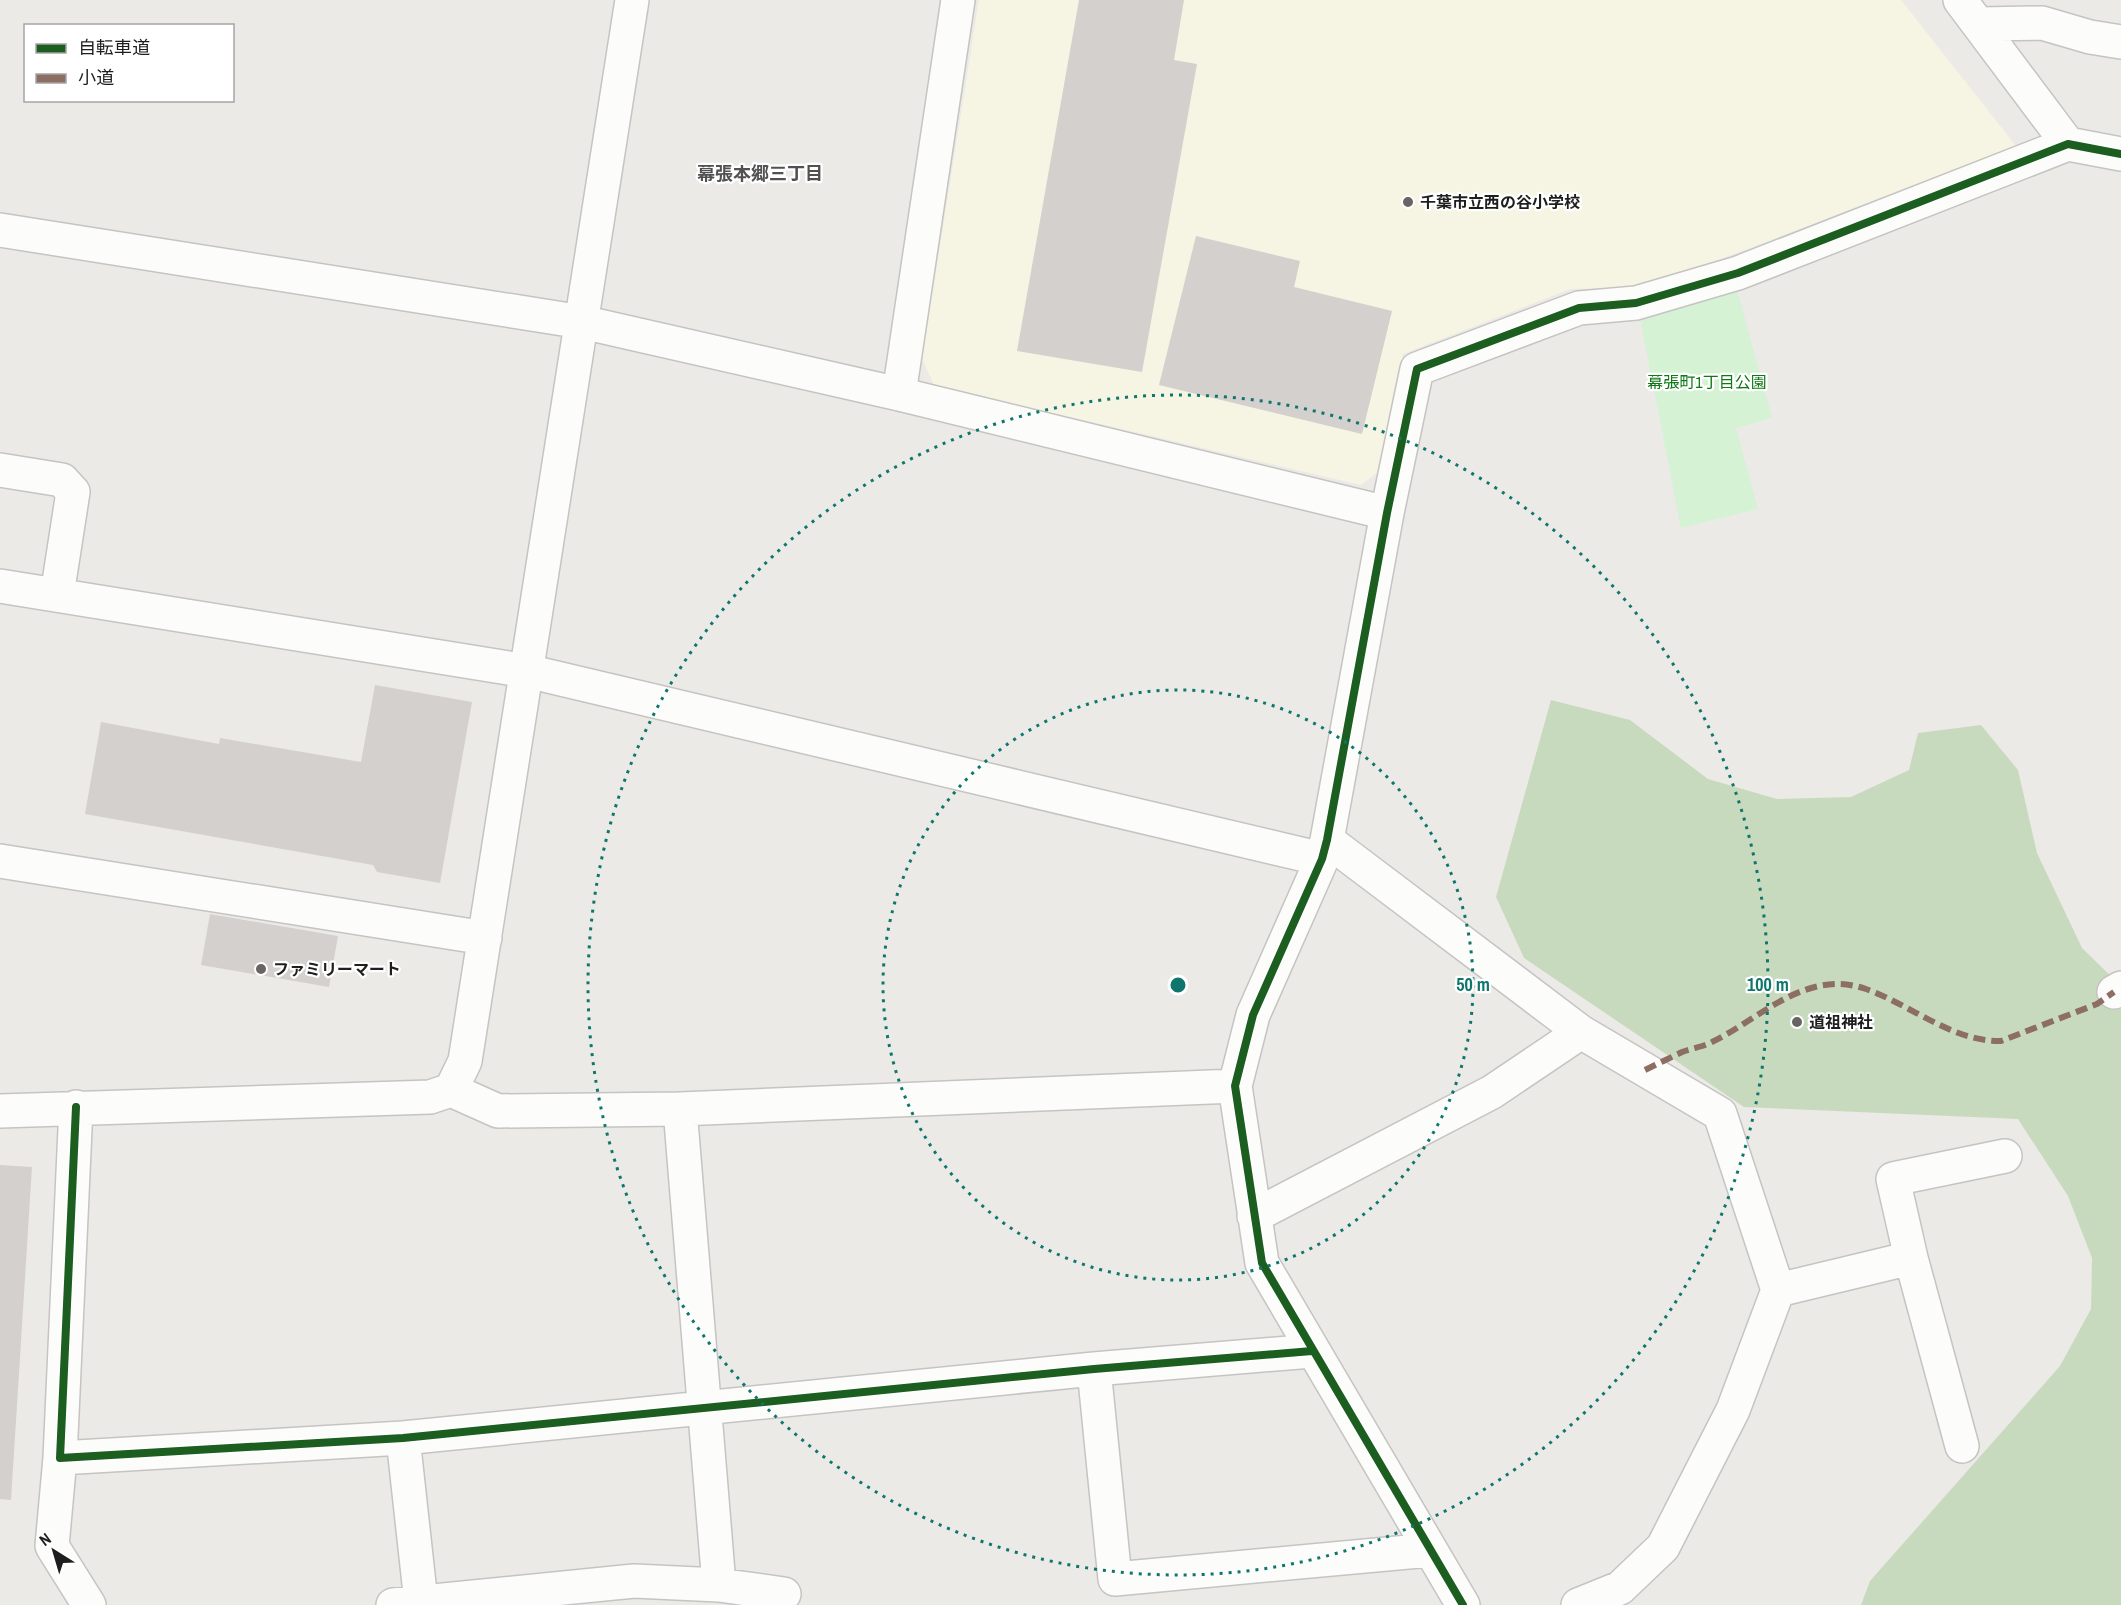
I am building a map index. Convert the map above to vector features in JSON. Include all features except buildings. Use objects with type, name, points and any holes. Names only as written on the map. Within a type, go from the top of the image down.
[{"type":"street","points":[[452,1090],[465,1061],[632,0]]},
{"type":"street","points":[[899,394],[958,0]]},
{"type":"street","points":[[1970,12],[2042,23],[2090,37],[2121,42]]},
{"type":"street","points":[[1970,12],[2068,144]]},
{"type":"street","points":[[1463,1605],[1262,1263],[1235,1086],[1254,1015],[1325,849],[1387,513],[1417,369],[1579,308],[1636,303],[1738,273],[2068,144],[2121,154]]},
{"type":"street","points":[[0,230],[582,322],[899,394],[1387,513]]},
{"type":"street","points":[[0,470],[62,480],[73,492],[57,595]]},
{"type":"street","points":[[0,586],[526,671],[1325,849],[1581,1032],[1720,1113],[1778,1290],[1733,1410],[1663,1547],[1620,1588],[1578,1605]]},
{"type":"street","points":[[0,861],[485,938]]},
{"type":"street","points":[[1254,1216],[1492,1092],[1581,1032]]},
{"type":"street","points":[[0,1111],[430,1097],[452,1090],[498,1111],[680,1109],[1235,1086]]},
{"type":"street","points":[[76,1107],[60,1458],[52,1546],[89,1605]]},
{"type":"street","points":[[680,1109],[719,1585]]},
{"type":"street","points":[[1962,1446],[1911,1258],[1893,1179],[2005,1156]]},
{"type":"street","points":[[1778,1290],[1911,1258]]},
{"type":"street","points":[[60,1458],[403,1438],[1094,1369],[1312,1351]]},
{"type":"street","points":[[1094,1369],[1115,1579],[1430,1550]]},
{"type":"street","points":[[403,1438],[407,1604],[634,1581],[719,1585],[784,1594]]},
{"type":"shaded area","name":"千葉市立西の谷小学校","points":[[979,0],[1901,0],[2016,146],[1721,259],[1628,288],[1570,289],[1403,354],[1382,469],[1361,485],[934,385],[922,359]]},
{"type":"green space","name":"幕張町1丁目公園","points":[[1737,290],[1772,418],[1736,428],[1758,509],[1681,528],[1640,319]]},
{"type":"green space","points":[[1551,700],[1630,720],[1708,779],[1777,799],[1851,797],[1909,770],[1918,733],[1981,725],[2018,770],[2037,853],[2082,948],[2121,986],[2121,1605],[1861,1605],[1870,1581],[2060,1366],[2091,1309],[2092,1258],[2068,1196],[2018,1119],[1744,1107],[1524,958],[1496,897]]},
{"type":"marked path","points":[[1645,1070],[1682,1052],[1712,1042],[1784,999],[1823,985],[1844,984],[1866,989],[1966,1036],[2001,1041],[2097,1004],[2114,992]]},
{"type":"cycle path","points":[[1463,1605],[1262,1263],[1235,1086],[1253,1015],[1322,859],[1327,840],[1387,513],[1417,369],[1579,308],[1636,303],[1738,273],[2068,144],[2121,154]]},
{"type":"cycle path","points":[[76,1107],[60,1458],[403,1438],[1094,1369],[1312,1351]]},
{"type":"place","name":"千葉市立西の谷小学校","points":[[1408,202]]},
{"type":"place","name":"ファミリーマート","points":[[261,969]]},
{"type":"place","name":"道祖神社","points":[[1797,1022]]},
{"type":"district","name":"幕張本郷三丁目","points":[[760,174]]}]
